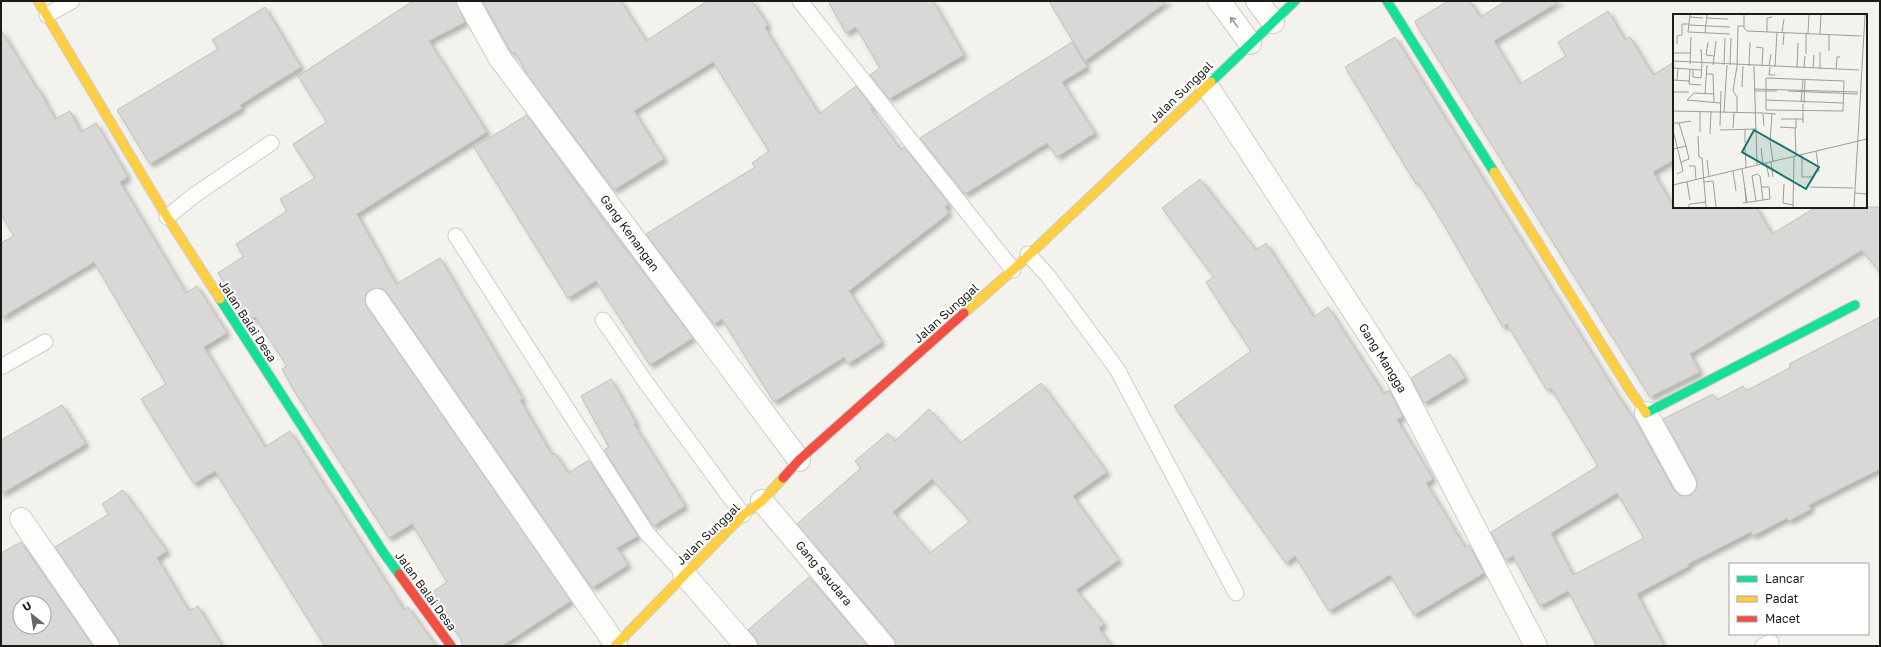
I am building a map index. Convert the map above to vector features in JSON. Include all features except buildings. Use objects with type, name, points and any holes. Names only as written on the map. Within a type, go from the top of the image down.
[{"type":"street","name":"Jalan Balai Desa","points":[[38,1],[166,217],[383,552],[451,646]]},
{"type":"street","name":"Gang Kenangan","points":[[468,1],[499,57],[799,460]]},
{"type":"street","points":[[1219,1],[1250,43]]},
{"type":"street","points":[[1257,1],[1273,22]]},
{"type":"street","name":"Jalan Sunggal","points":[[616,645],[743,515],[762,501],[799,460],[1014,270],[1028,254],[1295,1]]},
{"type":"street","points":[[1387,1],[1631,392],[1646,413],[1686,484]]},
{"type":"street","name":"Gang Mangga","points":[[1206,84],[1397,378],[1536,646]]},
{"type":"street","points":[[376,300],[616,645]]},
{"type":"street","points":[[1646,413],[1855,305]]},
{"type":"street","name":"Gang Saudara","points":[[762,501],[884,646]]},
{"type":"street","points":[[21,519],[108,646]]},
{"type":"street","points":[[684,574],[746,646]]},
{"type":"lane","points":[[47,15],[72,1]]},
{"type":"lane","points":[[800,1],[1014,270]]},
{"type":"lane","points":[[166,217],[196,194],[271,144]]},
{"type":"lane","points":[[456,236],[646,532],[684,574]]},
{"type":"lane","points":[[1028,254],[1048,276],[1117,369],[1236,593]]},
{"type":"lane","points":[[603,320],[647,384],[743,515]]},
{"type":"lane","points":[[1,367],[45,342]]},
{"type":"traffic: fast","points":[[1211,82],[1295,1]]},
{"type":"traffic: fast","points":[[1387,1],[1494,172]]},
{"type":"traffic: fast","points":[[220,299],[383,552],[399,574]]},
{"type":"traffic: fast","points":[[1646,413],[1855,305]]},
{"type":"traffic: slow","points":[[38,1],[167,217],[220,299]]},
{"type":"traffic: slow","points":[[964,313],[1013,270],[1211,82]]},
{"type":"traffic: slow","points":[[1494,172],[1631,392],[1646,413]]},
{"type":"traffic: slow","points":[[615,646],[743,515],[762,501],[783,478]]},
{"type":"traffic: jam","points":[[783,478],[799,460],[964,313]]},
{"type":"traffic: jam","points":[[399,574],[451,646]]}]
